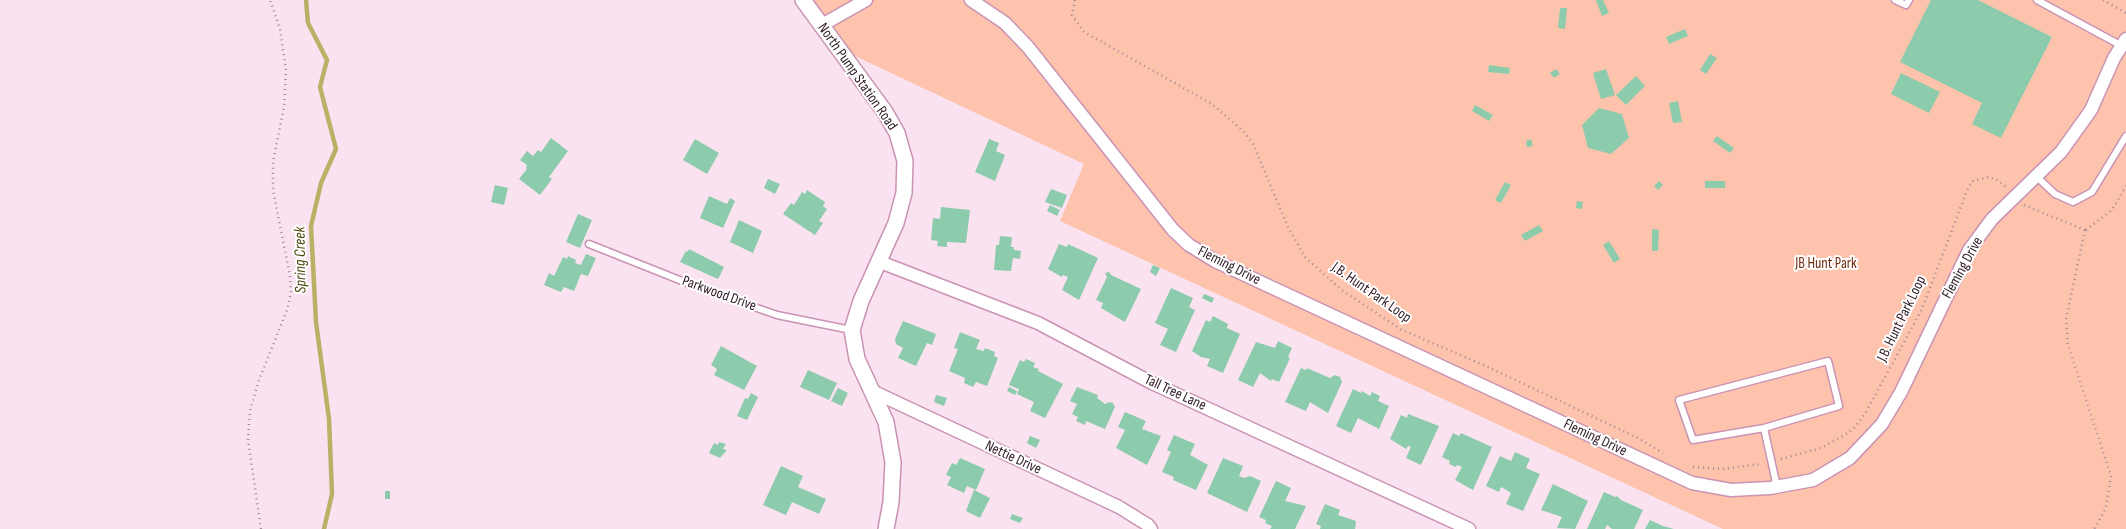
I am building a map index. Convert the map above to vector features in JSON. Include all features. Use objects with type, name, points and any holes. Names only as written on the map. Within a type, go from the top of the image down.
[{"type":"street","name":"North Pump Station Road","points":[[803,0],[885,112],[897,132],[905,162],[904,193],[896,223],[861,301],[852,330],[857,359],[886,422],[893,462],[891,502],[886,529]]},
{"type":"street","points":[[822,25],[866,0]]},
{"type":"street","name":"Fleming Drive","points":[[971,0],[1005,23],[1028,47],[1173,230],[1189,245],[1215,261],[1692,483],[1731,490],[1777,487],[1813,480],[1850,458],[1882,424],[1900,392],[1969,250],[1992,219],[2061,152],[2091,110],[2124,42]]},
{"type":"street","name":"Tall Tree Lane","points":[[880,262],[1038,322],[1152,383],[1468,529]]},
{"type":"street","name":"Nettie Drive","points":[[872,391],[1119,507],[1152,529]]},
{"type":"lane","points":[[1895,0],[1906,5],[1909,0]]},
{"type":"lane","points":[[2037,0],[2124,42]]},
{"type":"lane","points":[[2036,176],[2055,194],[2073,202],[2092,192],[2126,136]]},
{"type":"lane","name":"Parkwood Drive","points":[[590,244],[697,287],[777,315],[852,330]]},
{"type":"lane","points":[[1828,361],[1839,406],[1764,428],[1693,440],[1679,400],[1828,361]]},
{"type":"lane","points":[[1764,428],[1777,487]]},
{"type":"path","points":[[261,529],[248,440],[250,411],[259,380],[287,310],[291,294],[290,276],[273,190],[274,162],[284,107],[284,56],[280,29],[270,0]]},
{"type":"path","name":"J.B. Hunt Park Loop","points":[[1075,0],[1072,15],[1084,32],[1212,104],[1243,131],[1256,151],[1288,227],[1305,257],[1343,291],[1402,330],[1488,367],[1638,438],[1665,454]]},
{"type":"path","points":[[2103,0],[2126,13]]},
{"type":"path","name":"J.B. Hunt Park Loop","points":[[1784,458],[1821,448],[1848,433],[1856,426],[1866,412],[1922,309],[1968,188],[1973,181],[1989,177],[2004,184],[2008,190]]},
{"type":"path","points":[[2094,529],[2106,508],[2110,476],[2068,345],[2066,319],[2086,230],[2112,210],[2126,186]]},
{"type":"path","points":[[2020,203],[2086,230]]},
{"type":"path","points":[[1687,466],[1721,469],[1764,463]]},
{"type":"green space","name":"JB Hunt Park","points":[[803,0],[2126,0],[2126,529],[1723,529],[1060,221],[1084,164],[838,48]]},
{"type":"building","points":[[1596,0],[1603,0],[1609,13],[1602,16]]},
{"type":"building","points":[[1931,0],[1978,0],[2052,37],[2001,138],[1972,124],[1982,103],[1900,62]]},
{"type":"building","points":[[1560,8],[1567,8],[1565,29],[1558,28]]},
{"type":"building","points":[[1685,29],[1688,36],[1669,44],[1666,37]]},
{"type":"building","points":[[1710,54],[1717,58],[1706,74],[1700,70]]},
{"type":"building","points":[[1489,65],[1510,68],[1509,74],[1488,72]]},
{"type":"building","points":[[1556,69],[1560,74],[1554,78],[1550,73]]},
{"type":"building","points":[[1606,69],[1615,95],[1601,99],[1593,73]]},
{"type":"building","points":[[1901,73],[1940,92],[1929,113],[1891,94]]},
{"type":"building","points":[[1636,76],[1645,86],[1626,105],[1616,95]]},
{"type":"building","points":[[1678,101],[1682,122],[1673,123],[1669,103]]},
{"type":"building","points":[[1475,105],[1493,115],[1489,121],[1472,111]]},
{"type":"building","points":[[1599,108],[1622,114],[1629,138],[1611,154],[1588,148],[1582,125]]},
{"type":"building","points":[[1717,136],[1734,148],[1730,153],[1713,141]]},
{"type":"building","points":[[551,138],[568,151],[549,177],[552,179],[540,195],[519,179],[527,169],[527,165],[520,160],[527,151],[533,156],[538,150],[541,152]]},
{"type":"building","points":[[695,139],[719,153],[707,174],[683,160]]},
{"type":"building","points":[[989,139],[999,143],[996,151],[1005,155],[995,181],[975,172]]},
{"type":"building","points":[[1531,139],[1533,146],[1527,147],[1526,141]]},
{"type":"building","points":[[768,179],[780,184],[775,194],[764,188]]},
{"type":"building","points":[[1659,181],[1663,185],[1658,190],[1654,186]]},
{"type":"building","points":[[1705,181],[1725,181],[1725,188],[1705,188]]},
{"type":"building","points":[[1505,182],[1511,185],[1501,203],[1495,200]]},
{"type":"building","points":[[495,185],[508,188],[504,205],[491,202]]},
{"type":"building","points":[[1051,189],[1067,195],[1062,208],[1045,202]]},
{"type":"building","points":[[807,190],[825,202],[823,206],[827,209],[819,221],[823,223],[815,235],[783,214],[791,203],[794,205],[802,192],[805,194]]},
{"type":"building","points":[[709,196],[727,204],[730,198],[735,201],[723,228],[700,218]]},
{"type":"building","points":[[1577,201],[1583,202],[1582,209],[1576,208]]},
{"type":"building","points":[[1050,205],[1060,210],[1057,216],[1047,211]]},
{"type":"building","points":[[941,207],[970,210],[966,243],[947,242],[947,247],[937,246],[938,241],[931,240],[933,218],[940,219]]},
{"type":"building","points":[[578,214],[592,220],[580,248],[566,242]]},
{"type":"building","points":[[739,220],[762,231],[753,253],[730,242]]},
{"type":"building","points":[[1539,225],[1543,231],[1525,241],[1521,235]]},
{"type":"building","points":[[1652,229],[1659,230],[1658,251],[1652,251]]},
{"type":"building","points":[[1000,236],[1012,237],[1011,247],[1014,247],[1014,250],[1021,251],[1020,259],[1013,258],[1011,271],[994,270],[996,245],[999,245]]},
{"type":"building","points":[[1609,241],[1620,259],[1614,263],[1603,245]]},
{"type":"building","points":[[1059,244],[1067,247],[1068,244],[1098,258],[1079,300],[1062,290],[1068,277],[1063,275],[1062,277],[1048,269]]},
{"type":"building","points":[[689,249],[724,267],[718,279],[680,262]]},
{"type":"building","points":[[586,254],[596,258],[588,276],[581,274],[574,291],[564,287],[561,292],[544,285],[549,273],[554,276],[563,257],[567,259],[568,256],[576,260],[575,263],[581,265]]},
{"type":"building","points":[[1153,265],[1160,268],[1156,276],[1150,272]]},
{"type":"building","points":[[1109,272],[1111,275],[1141,289],[1125,322],[1101,308],[1103,303],[1096,300],[1107,277],[1105,273]]},
{"type":"building","points":[[1171,288],[1193,298],[1189,307],[1195,310],[1176,352],[1160,345],[1168,329],[1155,323]]},
{"type":"building","points":[[1204,294],[1214,298],[1212,303],[1202,298]]},
{"type":"building","points":[[1213,316],[1228,324],[1227,328],[1240,334],[1223,373],[1207,366],[1210,359],[1201,357],[1192,351],[1206,320],[1210,322]]},
{"type":"building","points":[[903,321],[936,334],[932,345],[927,343],[916,366],[898,358],[903,348],[896,344],[895,339]]},
{"type":"building","points":[[960,332],[980,340],[976,349],[984,351],[985,348],[995,352],[994,356],[998,358],[987,386],[976,382],[973,387],[964,383],[965,378],[949,371],[958,349],[954,348]]},
{"type":"building","points":[[1278,341],[1292,348],[1288,357],[1290,358],[1279,382],[1272,379],[1271,381],[1260,373],[1253,387],[1238,380],[1256,342],[1275,348]]},
{"type":"building","points":[[721,346],[757,366],[744,390],[714,375],[717,369],[711,365]]},
{"type":"building","points":[[1026,359],[1035,363],[1033,367],[1039,369],[1038,371],[1063,384],[1045,418],[1030,411],[1034,402],[1017,394],[1019,389],[1009,385],[1020,360],[1024,362]]},
{"type":"building","points":[[1301,368],[1306,370],[1307,368],[1330,378],[1335,375],[1340,377],[1342,382],[1328,413],[1310,402],[1306,411],[1285,402]]},
{"type":"building","points":[[808,370],[837,383],[829,400],[800,387]]},
{"type":"building","points":[[1009,387],[1017,391],[1015,395],[1007,391]]},
{"type":"building","points":[[1077,387],[1098,395],[1097,398],[1105,404],[1113,403],[1115,407],[1105,429],[1086,421],[1085,425],[1076,421],[1078,417],[1072,414],[1077,404],[1070,401]]},
{"type":"building","points":[[838,388],[848,393],[842,406],[831,401]]},
{"type":"building","points":[[1353,389],[1361,393],[1362,391],[1370,396],[1372,392],[1380,396],[1378,401],[1389,406],[1379,429],[1358,418],[1351,433],[1336,426]]},
{"type":"building","points":[[751,393],[758,397],[747,420],[737,416],[745,398],[748,399]]},
{"type":"building","points":[[936,395],[947,398],[944,406],[934,402]]},
{"type":"building","points":[[1125,412],[1146,421],[1142,429],[1161,436],[1147,465],[1116,448],[1125,430],[1118,427]]},
{"type":"building","points":[[1408,414],[1439,426],[1421,465],[1406,458],[1411,447],[1408,446],[1406,449],[1390,439],[1401,415],[1407,418]]},
{"type":"building","points":[[1453,433],[1459,436],[1461,433],[1492,447],[1473,490],[1455,480],[1462,467],[1449,464],[1450,461],[1442,457]]},
{"type":"building","points":[[1174,435],[1195,444],[1190,455],[1208,465],[1196,490],[1173,480],[1174,477],[1162,472],[1171,452],[1167,450]]},
{"type":"building","points":[[1030,436],[1040,440],[1036,448],[1027,443]]},
{"type":"building","points":[[719,442],[726,444],[723,449],[727,450],[720,458],[709,453],[714,443],[718,445]]},
{"type":"building","points":[[1515,452],[1530,459],[1526,468],[1540,474],[1523,511],[1506,504],[1511,493],[1501,487],[1499,492],[1486,486],[1500,456],[1511,461]]},
{"type":"building","points":[[960,458],[985,469],[976,490],[967,486],[964,493],[947,485],[951,477],[946,475],[952,463],[956,465]]},
{"type":"building","points":[[1223,458],[1243,466],[1239,476],[1244,478],[1250,476],[1261,481],[1247,512],[1207,493]]},
{"type":"building","points":[[781,466],[803,476],[798,487],[826,499],[819,514],[792,502],[786,515],[763,505]]},
{"type":"building","points":[[1276,481],[1291,488],[1285,501],[1306,506],[1295,529],[1270,529],[1272,526],[1265,523],[1266,520],[1259,517]]},
{"type":"building","points":[[1553,484],[1588,501],[1575,529],[1557,528],[1562,517],[1541,510]]},
{"type":"building","points":[[974,490],[990,498],[980,518],[966,511]]},
{"type":"building","points":[[385,491],[390,491],[390,499],[385,499]]},
{"type":"building","points":[[1604,492],[1615,497],[1617,496],[1621,500],[1643,510],[1634,529],[1612,529],[1607,525],[1605,529],[1587,529]]},
{"type":"building","points":[[1325,504],[1340,510],[1338,515],[1356,521],[1355,529],[1320,529],[1321,526],[1316,524]]},
{"type":"building","points":[[1012,514],[1023,518],[1020,523],[1010,519]]},
{"type":"building","points":[[1650,520],[1663,526],[1674,529],[1645,529]]},
{"type":"waterway","name":"Spring Creek","points":[[306,0],[308,23],[327,60],[320,87],[336,149],[321,183],[311,226],[316,322],[329,419],[332,494],[324,529]]}]
